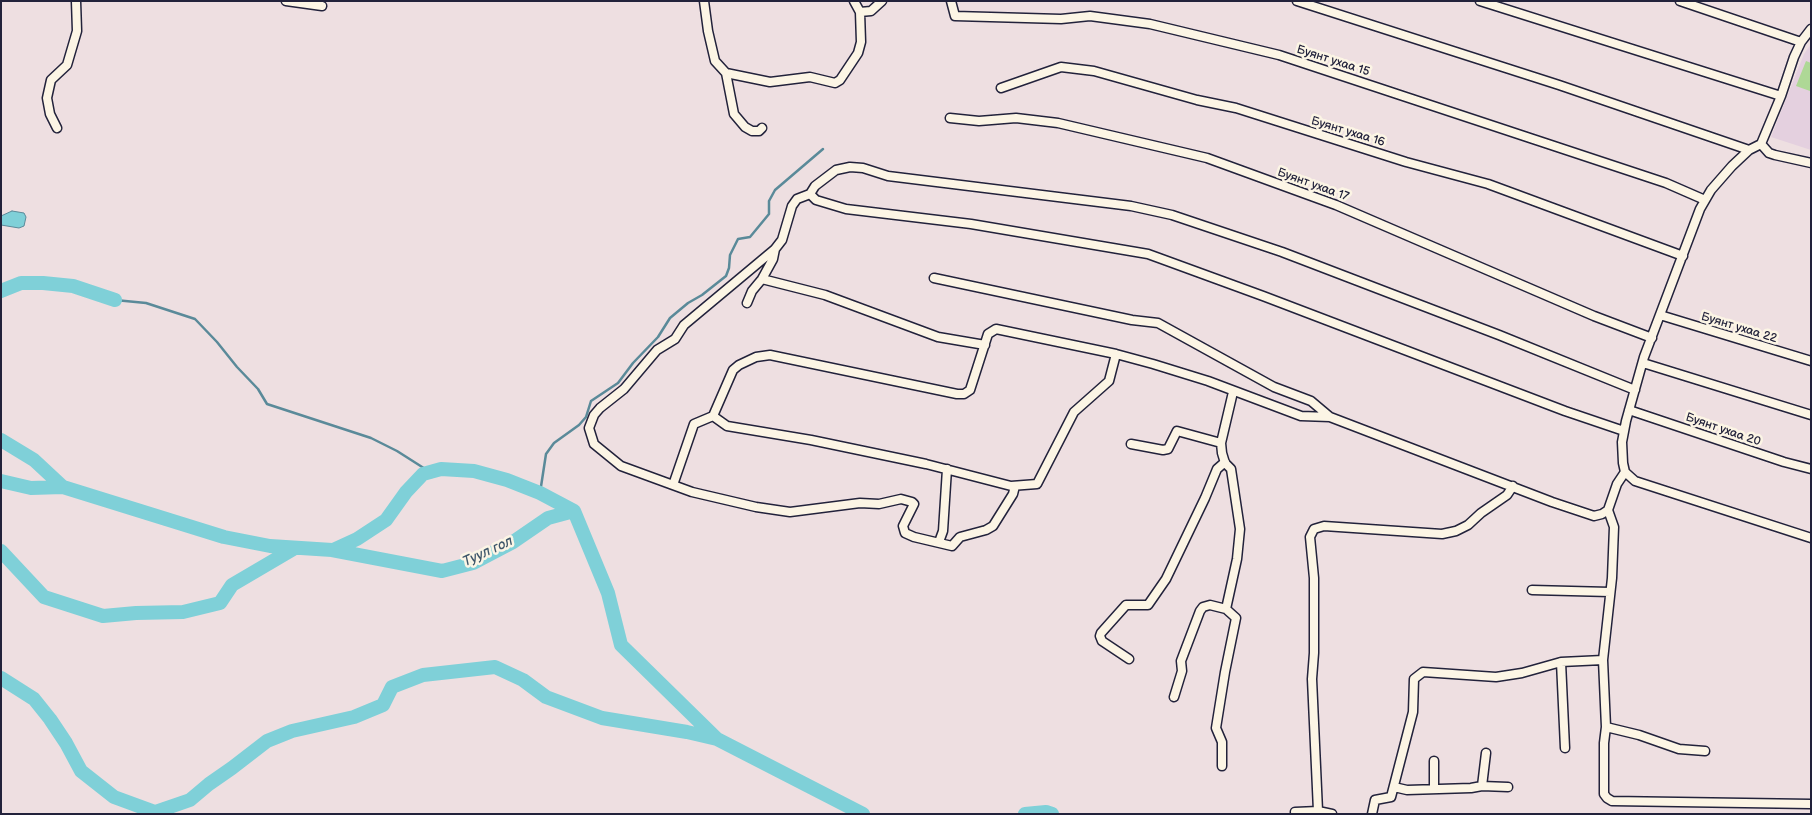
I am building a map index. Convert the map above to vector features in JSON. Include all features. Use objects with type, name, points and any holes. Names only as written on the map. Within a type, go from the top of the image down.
[{"type":"street","points":[[57,128],[50,114],[47,98],[52,80],[67,65],[78,31],[76,1]]},
{"type":"street","points":[[286,1],[322,6]]},
{"type":"street","points":[[704,1],[715,61],[726,73],[734,114],[752,131],[759,131],[762,128]]},
{"type":"street","points":[[726,73],[770,82],[810,77],[836,83],[858,53],[861,42],[860,12],[854,1]]},
{"type":"street","points":[[860,12],[871,11],[878,7],[882,1]]},
{"type":"street","name":"Буянт ухаа 15","points":[[952,1],[955,16],[1061,19],[1090,16],[1150,24],[1279,54],[1666,183],[1705,200]]},
{"type":"street","points":[[1297,1],[1559,85],[1749,150]]},
{"type":"street","points":[[1480,1],[1781,96]]},
{"type":"street","points":[[1680,1],[1801,42]]},
{"type":"street","points":[[1811,29],[1801,42],[1761,144],[1749,150],[1726,172],[1705,200],[1643,363],[1624,431],[1623,463],[1625,472],[1635,481],[1811,538]]},
{"type":"street","name":"Буянт ухаа 16","points":[[1001,88],[1061,67],[1094,71],[1197,100],[1236,108],[1406,162],[1488,184],[1683,256]]},
{"type":"street","name":"Буянт ухаа 17","points":[[950,118],[980,121],[1016,118],[1058,123],[1207,158],[1336,205],[1594,316],[1652,338]]},
{"type":"street","points":[[1761,144],[1775,155],[1811,163]]},
{"type":"street","points":[[1015,486],[992,526],[986,530],[960,537],[952,546],[905,533],[903,526],[914,504],[912,502],[902,499],[879,504],[860,503],[790,512],[756,507],[692,492],[622,466],[594,444],[589,428],[594,415],[600,408],[624,389],[658,350],[675,339],[684,325],[775,250],[782,240],[792,206],[797,199],[810,194],[815,186],[836,170],[850,166],[888,176],[1131,206],[1172,215],[1282,252],[1499,335],[1635,390]]},
{"type":"street","points":[[810,194],[816,200],[846,209],[971,224],[1148,254],[1264,296],[1565,411],[1624,431]]},
{"type":"street","points":[[747,303],[752,291],[762,279],[773,259],[775,250]]},
{"type":"street","points":[[934,278],[1132,320],[1158,322],[1274,387],[1311,401],[1330,417]]},
{"type":"street","points":[[762,279],[824,296],[938,337],[985,346]]},
{"type":"street","name":"Буянт ухаа 22","points":[[1660,315],[1811,361]]},
{"type":"street","points":[[672,485],[694,424],[713,416],[733,370],[739,365],[756,357],[770,355],[964,394],[970,390],[988,334],[996,330],[1116,354],[1208,381],[1301,416],[1330,417],[1585,514],[1594,516],[1608,510],[1617,484],[1625,472]]},
{"type":"street","points":[[713,416],[727,426],[811,440],[947,469],[1010,486],[1037,484],[1074,412],[1109,381],[1116,354]]},
{"type":"street","points":[[1643,363],[1811,414]]},
{"type":"street","points":[[1226,609],[1237,559],[1240,529],[1232,469],[1225,462],[1221,443],[1233,392]]},
{"type":"street","name":"Буянт ухаа 20","points":[[1629,410],[1811,470]]},
{"type":"street","points":[[1131,444],[1163,450],[1168,448],[1177,431],[1221,443]]},
{"type":"street","points":[[1129,658],[1102,641],[1101,633],[1126,604],[1148,605],[1166,579],[1206,498],[1216,469],[1225,462]]},
{"type":"street","points":[[939,542],[943,531],[947,469]]},
{"type":"street","points":[[1318,811],[1312,678],[1314,654],[1314,578],[1310,537],[1314,529],[1324,526],[1442,534],[1456,531],[1468,525],[1481,513],[1507,495],[1513,486]]},
{"type":"street","points":[[1608,510],[1614,527],[1612,578],[1603,660],[1606,727],[1604,743],[1604,794],[1612,801],[1811,804]]},
{"type":"street","points":[[1532,590],[1610,592]]},
{"type":"street","points":[[1174,697],[1182,671],[1181,661],[1200,611],[1203,607],[1210,605],[1226,609],[1236,618],[1216,728],[1222,742],[1222,766]]},
{"type":"street","points":[[1372,814],[1374,800],[1391,797],[1412,712],[1414,680],[1423,672],[1496,677],[1522,673],[1561,662],[1603,660]]},
{"type":"street","points":[[1561,662],[1565,748]]},
{"type":"street","points":[[1606,727],[1638,735],[1679,750],[1705,751]]},
{"type":"street","points":[[1482,786],[1486,753]]},
{"type":"street","points":[[1434,761],[1434,789]]},
{"type":"street","points":[[1394,787],[1407,790],[1482,786],[1508,787]]},
{"type":"street","points":[[1295,812],[1318,811],[1332,814]]},
{"type":"shaded area","points":[[1811,44],[1811,150],[1771,137],[1804,54]]},
{"type":"green space","points":[[1806,61],[1811,63],[1810,91],[1796,86]]},
{"type":"water","points":[[12,211],[24,213],[26,217],[24,226],[19,228],[1,225],[1,216]]},
{"type":"waterway","points":[[540,493],[546,454],[554,443],[579,425],[586,417],[591,401],[618,383],[633,363],[658,337],[670,318],[726,276],[730,255],[738,239],[750,237],[769,214],[769,201],[775,190],[823,149]]},
{"type":"waterway","points":[[1,291],[21,283],[43,283],[73,286],[115,300]]},
{"type":"waterway","points":[[115,300],[146,303],[195,319],[258,389],[267,404],[371,438],[397,451],[430,472]]},
{"type":"waterway","points":[[1,440],[34,460],[63,487]]},
{"type":"waterway","points":[[333,550],[357,539],[386,520],[406,492],[423,474],[441,469],[474,471],[507,480],[540,493],[574,511]]},
{"type":"waterway","name":"Туул гол","points":[[1,481],[31,488],[63,487],[224,537],[270,546],[332,550],[442,571],[473,563],[513,542],[548,518],[574,511],[608,593],[621,645],[717,739],[863,814]]},
{"type":"waterway","name":"Туул гол","points":[[1,551],[44,597],[103,616],[183,612],[220,603],[232,585],[295,548]]},
{"type":"waterway","points":[[1,678],[34,699],[66,743],[81,771],[114,797],[155,812],[190,800],[267,741],[292,731],[354,717],[383,705],[392,687],[423,675],[495,667],[523,680],[546,697],[602,718],[717,739]]},
{"type":"waterway","name":"Туул гол","points":[[1025,814],[1046,812],[1052,814]]}]
